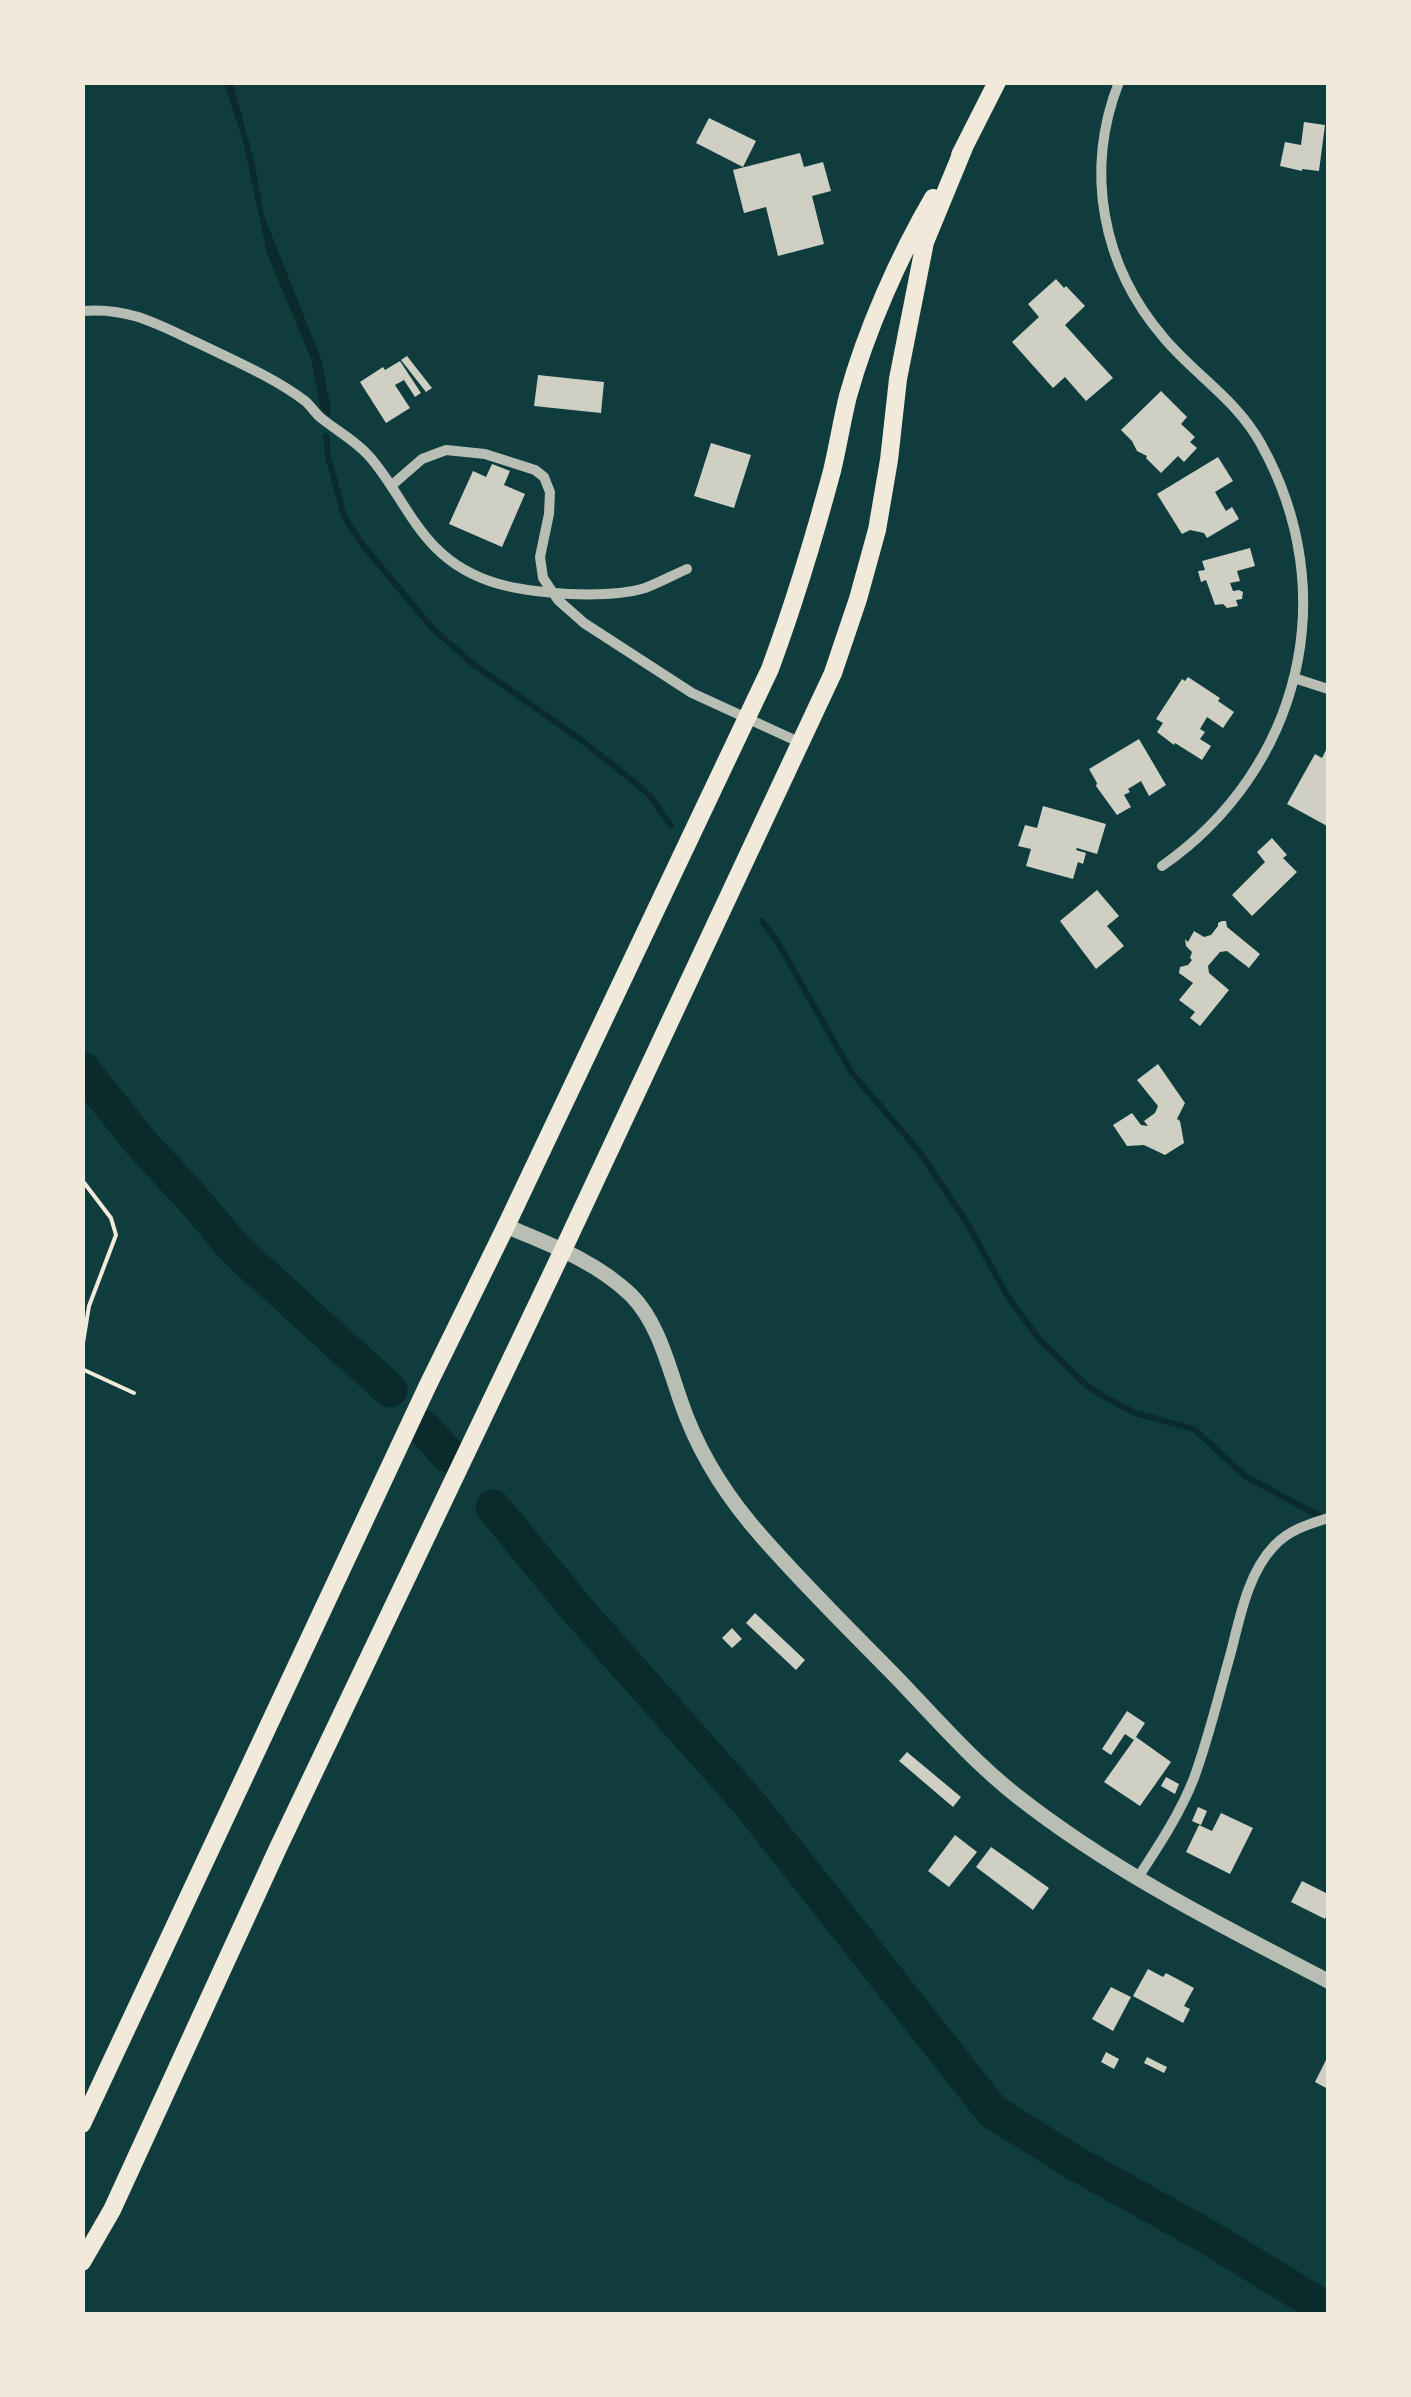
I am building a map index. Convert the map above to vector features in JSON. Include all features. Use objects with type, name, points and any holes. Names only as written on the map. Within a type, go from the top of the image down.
[{"type":"main road","points":[[82,2124],[770,669],[795,599],[848,395],[873,322],[922,218],[997,82]]},
{"type":"main road","points":[[82,2262],[112,2210],[278,1848],[833,672],[878,530],[898,379],[926,242],[965,146]]},
{"type":"street","points":[[1119,82],[1108,115],[1101,159],[1102,204],[1112,250],[1130,290],[1163,337],[1218,389],[1261,444],[1284,494],[1299,543],[1303,579],[1303,630],[1294,678],[1276,732],[1248,781],[1205,832],[1162,866]]},
{"type":"street","points":[[82,311],[105,309],[155,322],[307,402],[368,455],[436,548],[460,568],[484,580],[525,591],[595,595],[645,588],[687,568]]},
{"type":"street","points":[[391,486],[422,459],[446,450],[485,454],[535,470],[550,492],[540,557],[543,578],[553,593],[584,623],[692,693],[801,742]]},
{"type":"street","points":[[1294,678],[1328,689]]},
{"type":"street","points":[[506,1226],[563,1250],[606,1274],[641,1306],[687,1420],[724,1492],[766,1541],[991,1774],[1045,1817],[1138,1879],[1328,1981]]},
{"type":"street","points":[[1138,1879],[1193,1781],[1254,1577],[1275,1544],[1328,1518]]},
{"type":"path","points":[[82,1180],[110,1218],[116,1234],[89,1306],[82,1349]]},
{"type":"path","points":[[82,1369],[134,1393]]},
{"type":"water","points":[[224,83],[233,83],[264,216],[321,359],[330,416],[321,410],[311,359],[267,253],[243,141]]},
{"type":"building","points":[[709,118],[756,141],[743,167],[696,143]]},
{"type":"building","points":[[1304,122],[1325,125],[1319,171],[1280,166],[1285,142],[1301,145]]},
{"type":"building","points":[[800,153],[804,167],[823,162],[831,191],[812,196],[824,244],[778,256],[766,207],[744,213],[733,170]]},
{"type":"building","points":[[1056,279],[1085,306],[1065,325],[1113,378],[1086,401],[1065,377],[1053,388],[1012,342],[1039,317],[1028,304]]},
{"type":"building","points":[[407,356],[432,388],[426,392],[401,360]]},
{"type":"building","points":[[400,361],[421,393],[415,397],[404,380],[395,385],[410,408],[386,423],[360,382]]},
{"type":"building","points":[[538,375],[604,382],[601,413],[534,406]]},
{"type":"building","points":[[1161,391],[1187,417],[1181,424],[1195,437],[1190,442],[1197,448],[1184,462],[1178,456],[1161,473],[1121,430]]},
{"type":"building","points":[[711,443],[751,455],[734,508],[694,496]]},
{"type":"building","points":[[1218,457],[1233,481],[1215,492],[1226,511],[1232,507],[1239,519],[1207,538],[1204,533],[1190,530],[1182,534],[1157,494]]},
{"type":"building","points":[[492,464],[510,471],[504,485],[525,494],[502,547],[449,524],[473,471],[486,477]]},
{"type":"building","points":[[1250,548],[1255,566],[1237,571],[1240,581],[1230,583],[1233,591],[1243,592],[1242,599],[1236,600],[1238,606],[1215,605],[1206,580],[1201,582],[1198,571],[1205,570],[1202,561]]},
{"type":"building","points":[[1188,677],[1234,712],[1223,728],[1207,717],[1200,729],[1205,732],[1200,739],[1211,746],[1202,760],[1157,732],[1163,723],[1156,719],[1182,679]]},
{"type":"building","points":[[1139,739],[1166,785],[1149,796],[1141,781],[1124,795],[1131,807],[1117,815],[1089,769]]},
{"type":"building","points":[[1328,746],[1327,826],[1287,804],[1315,754],[1322,758]]},
{"type":"building","points":[[1043,806],[1106,824],[1097,854],[1077,848],[1086,853],[1083,864],[1078,862],[1073,879],[1026,866],[1031,849],[1018,846],[1025,825],[1037,828]]},
{"type":"building","points":[[1272,838],[1297,872],[1252,916],[1232,895],[1265,862],[1257,852]]},
{"type":"building","points":[[1097,890],[1119,916],[1107,926],[1124,946],[1096,969],[1060,921]]},
{"type":"building","points":[[1222,921],[1260,954],[1249,968],[1227,951],[1220,952],[1208,966],[1209,973],[1229,990],[1200,1026],[1190,1018],[1195,1012],[1179,1000],[1193,983],[1179,973],[1180,967],[1192,960],[1185,939],[1188,942],[1194,931],[1204,937],[1211,935]]},
{"type":"building","points":[[1158,1064],[1185,1103],[1177,1119],[1184,1143],[1165,1155],[1144,1145],[1127,1146],[1113,1125],[1132,1113],[1141,1125],[1148,1126],[1144,1121],[1158,1106],[1137,1080]]},
{"type":"building","points":[[755,1613],[805,1660],[796,1670],[746,1623]]},
{"type":"building","points":[[732,1628],[742,1639],[732,1648],[722,1638]]},
{"type":"building","points":[[1127,1711],[1145,1723],[1134,1740],[1125,1734],[1111,1755],[1102,1749]]},
{"type":"building","points":[[1136,1737],[1171,1762],[1140,1806],[1104,1782]]},
{"type":"building","points":[[907,1752],[961,1797],[953,1807],[899,1761]]},
{"type":"building","points":[[1166,1777],[1179,1784],[1175,1794],[1161,1786]]},
{"type":"building","points":[[1198,1807],[1207,1811],[1201,1825],[1192,1821]]},
{"type":"building","points":[[1221,1813],[1253,1828],[1230,1874],[1186,1852],[1199,1825],[1212,1831]]},
{"type":"building","points":[[955,1835],[977,1852],[949,1887],[928,1871]]},
{"type":"building","points":[[991,1847],[1049,1888],[1033,1910],[976,1867]]},
{"type":"building","points":[[1302,1881],[1328,1894],[1325,1919],[1291,1902]]},
{"type":"building","points":[[1148,1969],[1163,1977],[1166,1973],[1194,1988],[1184,2006],[1190,2009],[1183,2023],[1133,1996]]},
{"type":"building","points":[[1111,1987],[1131,1997],[1113,2031],[1092,2019]]},
{"type":"building","points":[[1106,2052],[1119,2059],[1114,2069],[1101,2062]]},
{"type":"building","points":[[1328,2056],[1328,2089],[1315,2082]]},
{"type":"building","points":[[1147,2057],[1167,2067],[1164,2073],[1144,2063]]},
{"type":"waterway","points":[[326,436],[344,516],[362,544],[433,629],[473,664],[638,785],[671,826]]},
{"type":"waterway","points":[[762,921],[852,1073],[919,1151],[967,1223],[1007,1295],[1039,1339],[1086,1385],[1108,1399],[1135,1413],[1194,1429],[1245,1476],[1323,1518]]},
{"type":"waterway","points":[[82,1069],[141,1143],[236,1250],[390,1390]]},
{"type":"waterway","points":[[423,1427],[448,1455]]},
{"type":"waterway","points":[[493,1507],[582,1615],[749,1803],[992,2111],[1328,2310]]}]
